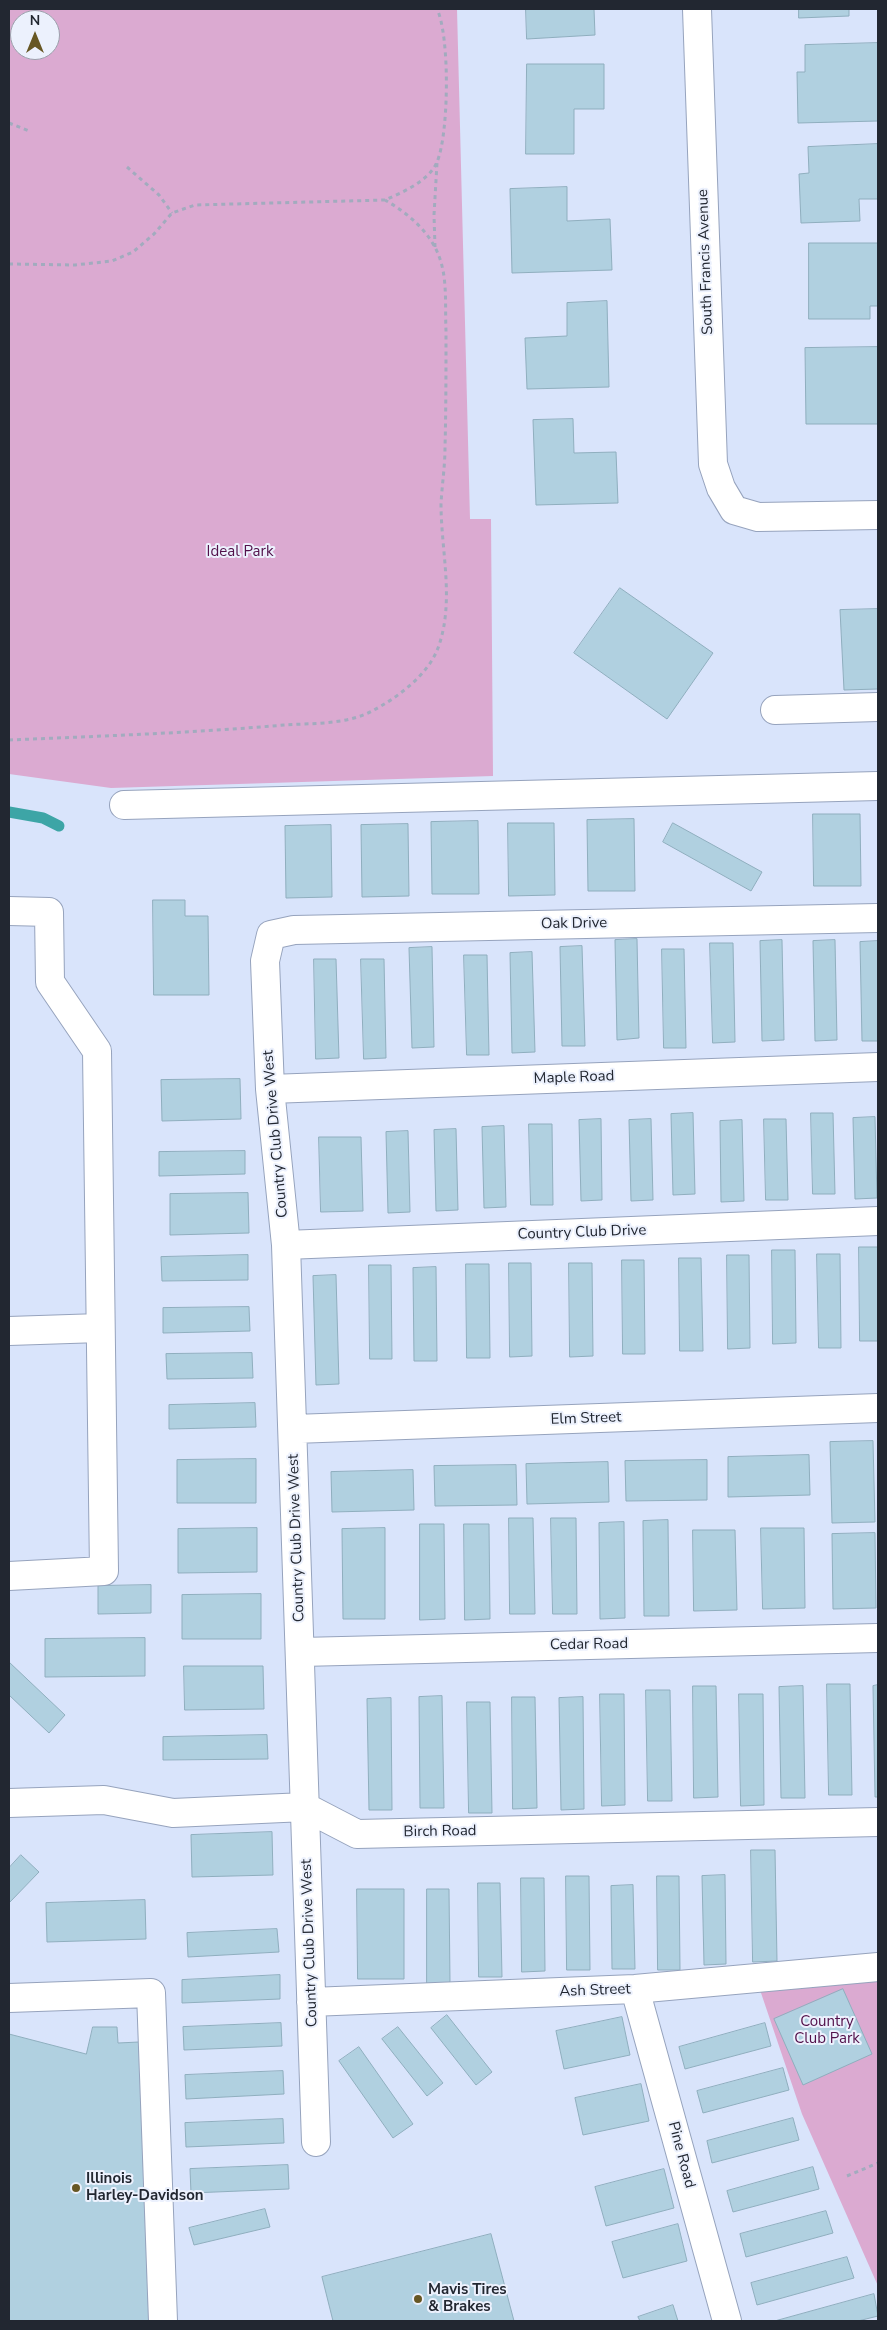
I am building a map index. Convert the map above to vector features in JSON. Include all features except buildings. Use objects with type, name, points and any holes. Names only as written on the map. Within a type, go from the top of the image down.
[{"type":"street","name":"South Francis Avenue","points":[[697,9],[713,464],[720,488],[734,510],[758,516],[878,515]]},
{"type":"street","points":[[775,710],[878,707]]},
{"type":"street","points":[[124,805],[878,786]]},
{"type":"street","points":[[9,911],[49,912],[50,982],[97,1051],[104,1571],[9,1576]]},
{"type":"street","name":"Oak Drive","points":[[271,936],[294,930],[878,918]]},
{"type":"street","name":"Country Club Drive West","points":[[271,936],[265,961],[270,1090],[286,1245],[294,1429],[316,2142]]},
{"type":"street","name":"Maple Road","points":[[270,1090],[878,1067]]},
{"type":"street","name":"Country Club Drive","points":[[286,1245],[878,1221]]},
{"type":"street","points":[[9,1331],[100,1328]]},
{"type":"street","name":"Elm Street","points":[[294,1429],[878,1408]]},
{"type":"street","name":"Cedar Road","points":[[300,1652],[878,1638]]},
{"type":"street","points":[[9,1803],[104,1800],[173,1813],[305,1807]]},
{"type":"street","name":"Birch Road","points":[[305,1807],[356,1834],[878,1822]]},
{"type":"street","name":"Ash Street","points":[[311,2002],[635,1989],[878,1968]]},
{"type":"street","name":"Pine Road","points":[[635,1989],[727,2321]]},
{"type":"street","points":[[9,1998],[151,1993],[164,2321]]},
{"type":"path","points":[[435,247],[434,215],[437,163],[442,142],[446,60],[443,29],[437,9]]},
{"type":"path","points":[[9,123],[28,131]]},
{"type":"path","points":[[9,264],[75,265],[112,261],[134,252],[154,234],[172,213],[195,205],[386,200],[406,191],[423,179],[437,163]]},
{"type":"path","points":[[127,167],[159,195],[172,213]]},
{"type":"path","points":[[9,740],[218,731],[346,720],[370,712],[396,696],[426,670],[438,648],[445,619],[447,598],[442,504],[447,386],[445,295],[442,265],[435,247],[422,229],[405,212],[386,200]]},
{"type":"path","points":[[848,2176],[878,2163]]},
{"type":"green space","name":"Ideal Park","points":[[9,9],[457,9],[470,519],[491,519],[493,776],[111,788],[9,774]]},
{"type":"green space","name":"Country Club Park","points":[[878,1975],[878,2286],[802,2114],[758,1984]]},
{"type":"waterway","points":[[9,812],[43,818],[59,826]]},
{"type":"place","name":"Illinois Harley-Davidson","points":[[76,2188]]},
{"type":"place","name":"Mavis Tires & Brakes","points":[[418,2299]]}]
